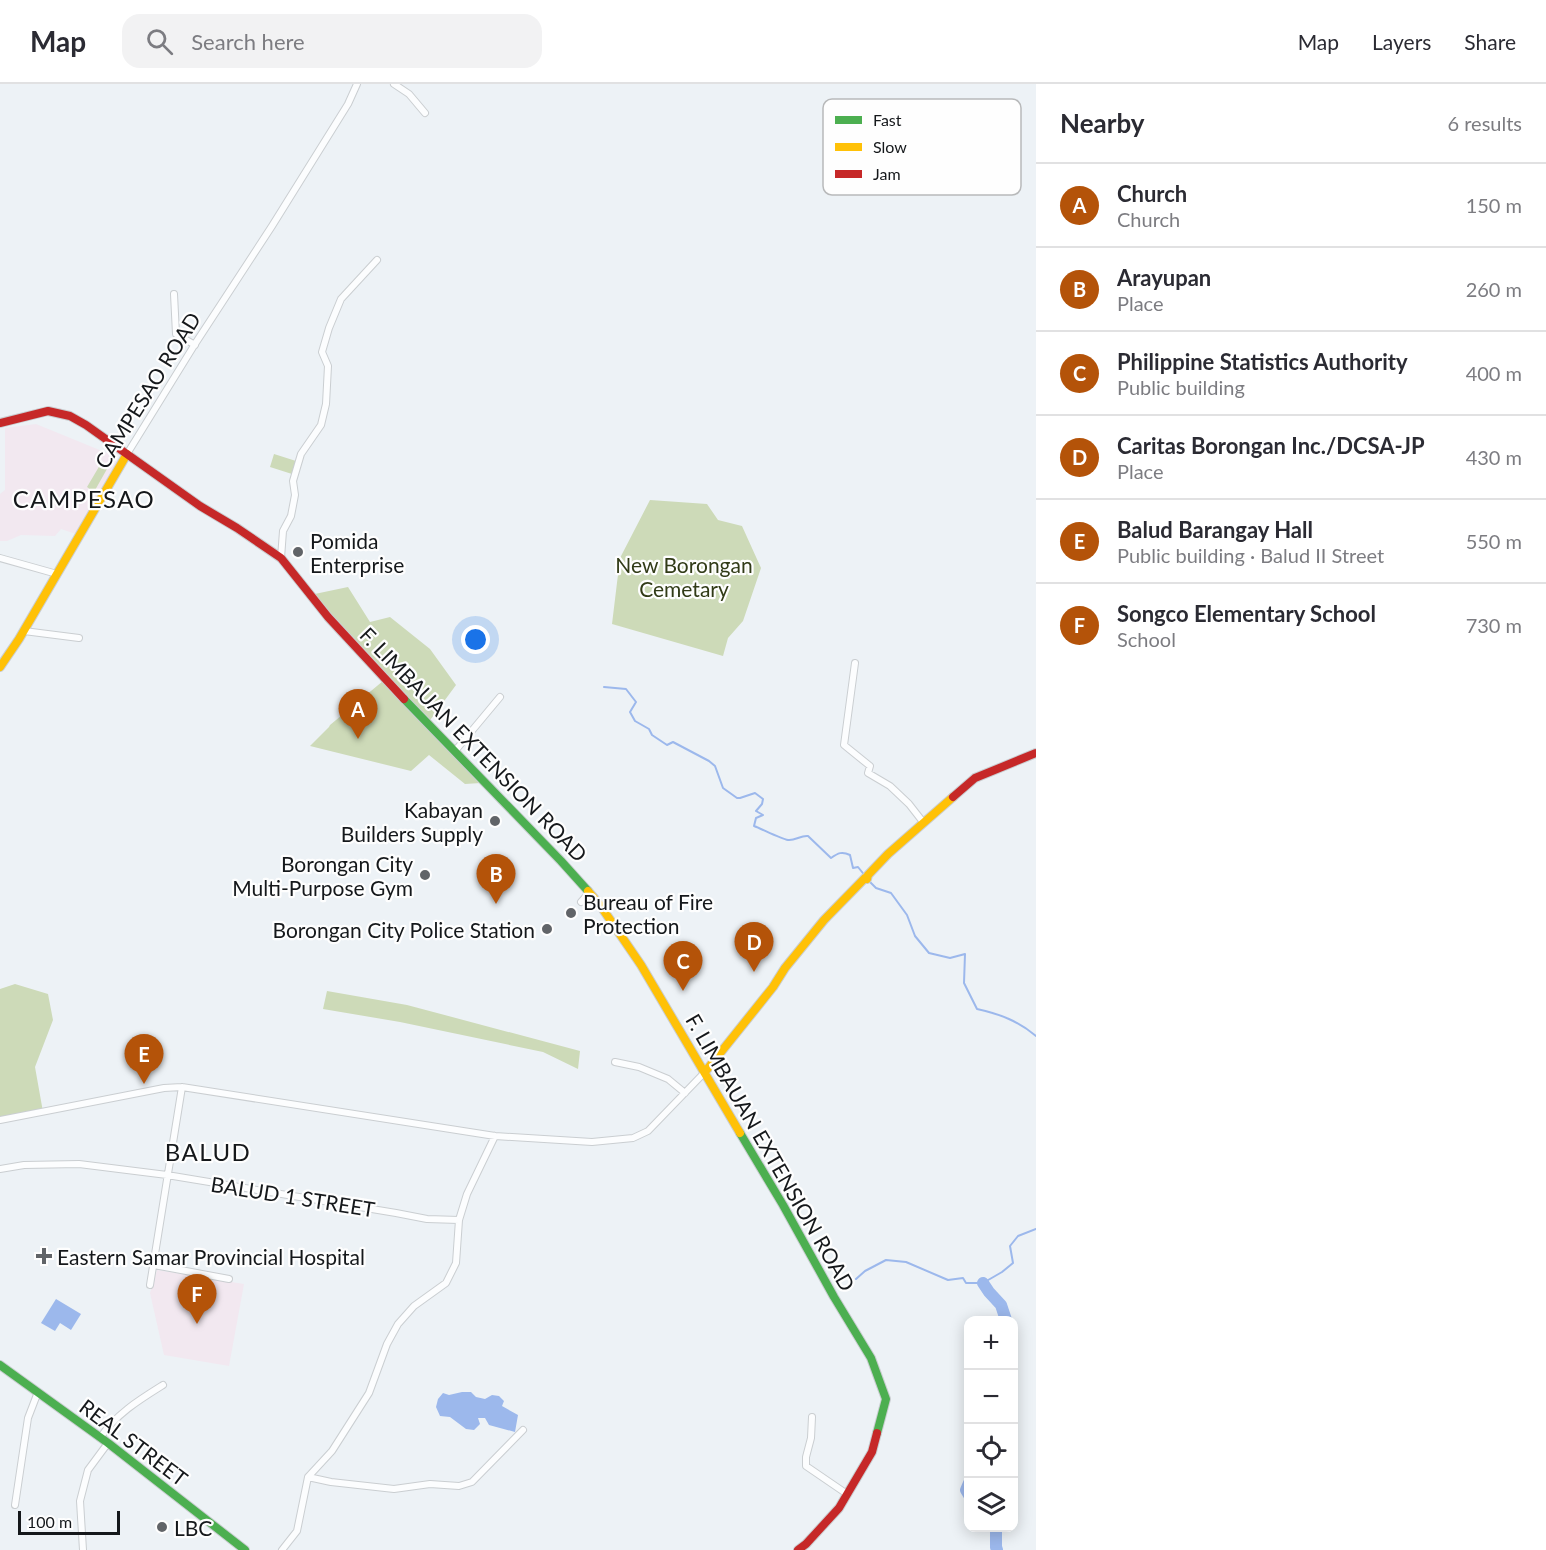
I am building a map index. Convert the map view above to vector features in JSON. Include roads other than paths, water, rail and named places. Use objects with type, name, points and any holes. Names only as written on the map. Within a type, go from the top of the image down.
[{"type":"street","name":"CAMPESAO ROAD","points":[[0,668],[127,454],[348,104],[357,84]]},
{"type":"street","points":[[394,84],[409,94],[425,113]]},
{"type":"street","points":[[281,558],[283,531],[291,516],[296,495],[293,481],[301,454],[321,425],[326,404],[328,366],[322,352],[329,328],[341,299],[377,260]]},
{"type":"street","points":[[174,294],[176,334],[195,345]]},
{"type":"street","name":"F. LIMBAUAN EXTENSION ROAD","points":[[0,423],[48,411],[70,416],[200,506],[281,558],[328,617],[561,861],[615,925],[705,1072],[871,1358],[886,1399],[872,1452],[838,1508],[798,1550]]},
{"type":"street","points":[[0,558],[57,574]]},
{"type":"street","points":[[24,631],[79,638]]},
{"type":"street","points":[[855,663],[844,745],[870,766],[868,773],[890,786],[909,804],[922,822]]},
{"type":"street","points":[[454,751],[500,697]]},
{"type":"street","points":[[0,1120],[164,1088],[182,1087],[495,1136],[591,1142],[633,1138],[648,1131],[705,1072],[824,920],[888,854],[947,800],[975,778],[1036,753]]},
{"type":"street","points":[[581,902],[589,893]]},
{"type":"street","points":[[615,1062],[639,1067],[668,1079],[685,1093]]},
{"type":"street","points":[[150,1285],[182,1087]]},
{"type":"street","points":[[282,1550],[297,1531],[308,1477],[332,1451],[369,1393],[387,1344],[398,1324],[414,1306],[446,1283],[456,1263],[459,1220],[467,1194],[495,1136]]},
{"type":"street","name":"BALUD 1 STREET","points":[[0,1169],[24,1165],[79,1164],[167,1175],[426,1219],[459,1220]]},
{"type":"street","points":[[154,1264],[229,1279]]},
{"type":"street","name":"REAL STREET","points":[[0,1365],[104,1441],[244,1550]]},
{"type":"street","points":[[84,1550],[80,1501],[88,1470],[116,1418],[163,1385]]},
{"type":"street","points":[[15,1505],[28,1418],[38,1392]]},
{"type":"street","points":[[812,1417],[806,1466],[847,1494]]},
{"type":"street","points":[[308,1477],[394,1489],[430,1484],[459,1486],[472,1482],[523,1430]]},
{"type":"water","points":[[56,1299],[81,1314],[71,1330],[60,1323],[55,1331],[41,1323]]},
{"type":"water","points":[[471,1392],[476,1397],[485,1399],[492,1395],[499,1396],[504,1401],[502,1406],[518,1415],[515,1432],[489,1425],[485,1418],[478,1418],[480,1424],[474,1430],[466,1429],[450,1417],[440,1416],[436,1407],[443,1393],[449,1395]]},
{"type":"waterway","points":[[604,687],[626,689],[636,702],[630,712],[635,721],[649,729],[652,735],[667,745],[673,742],[709,761],[715,766],[723,788],[737,798],[755,793],[763,799],[756,811],[763,815],[756,818],[754,826],[788,840],[808,836],[831,858],[840,853],[850,855],[853,868],[858,867],[866,877]]},
{"type":"waterway","points":[[869,881],[876,888],[891,893],[907,915],[915,936],[929,953],[950,958],[965,954],[964,983],[977,1009],[1008,1019],[1036,1036]]},
{"type":"waterway","points":[[856,1279],[865,1271],[886,1260],[906,1262],[948,1280],[963,1278],[966,1283],[983,1283],[1013,1263],[1010,1246],[1018,1236],[1036,1229]]},
{"type":"waterway","points":[[983,1283],[1001,1305],[1005,1316]]},
{"type":"waterway","points":[[996,1532],[997,1550]]},
{"type":"place","name":"Pomida Enterprise","points":[[298,552]]},
{"type":"place","name":"Church","points":[[358,739]]},
{"type":"place","name":"Kabayan Builders Supply","points":[[495,821]]},
{"type":"place","name":"Borongan City Multi-Purpose Gym","points":[[425,875]]},
{"type":"place","name":"Arayupan","points":[[496,904]]},
{"type":"place","name":"Bureau of Fire Protection","points":[[571,913]]},
{"type":"place","name":"Borongan City Police Station","points":[[547,929]]},
{"type":"place","name":"Caritas Borongan Inc./DCSA-JP","points":[[754,972]]},
{"type":"place","name":"Philippine Statistics Authority","points":[[683,991]]},
{"type":"place","name":"Balud Barangay Hall","points":[[144,1084]]},
{"type":"place","name":"Eastern Samar Provincial Hospital","points":[[44,1256]]},
{"type":"place","name":"Songco Elementary School","points":[[197,1324]]},
{"type":"place","name":"LBC","points":[[162,1527]]},
{"type":"district","name":"CAMPESAO","points":[[84,498]]},
{"type":"district","name":"BALUD","points":[[208,1151]]},
{"type":"park label","name":"New Borongan Cemetary","points":[[684,576]]}]
